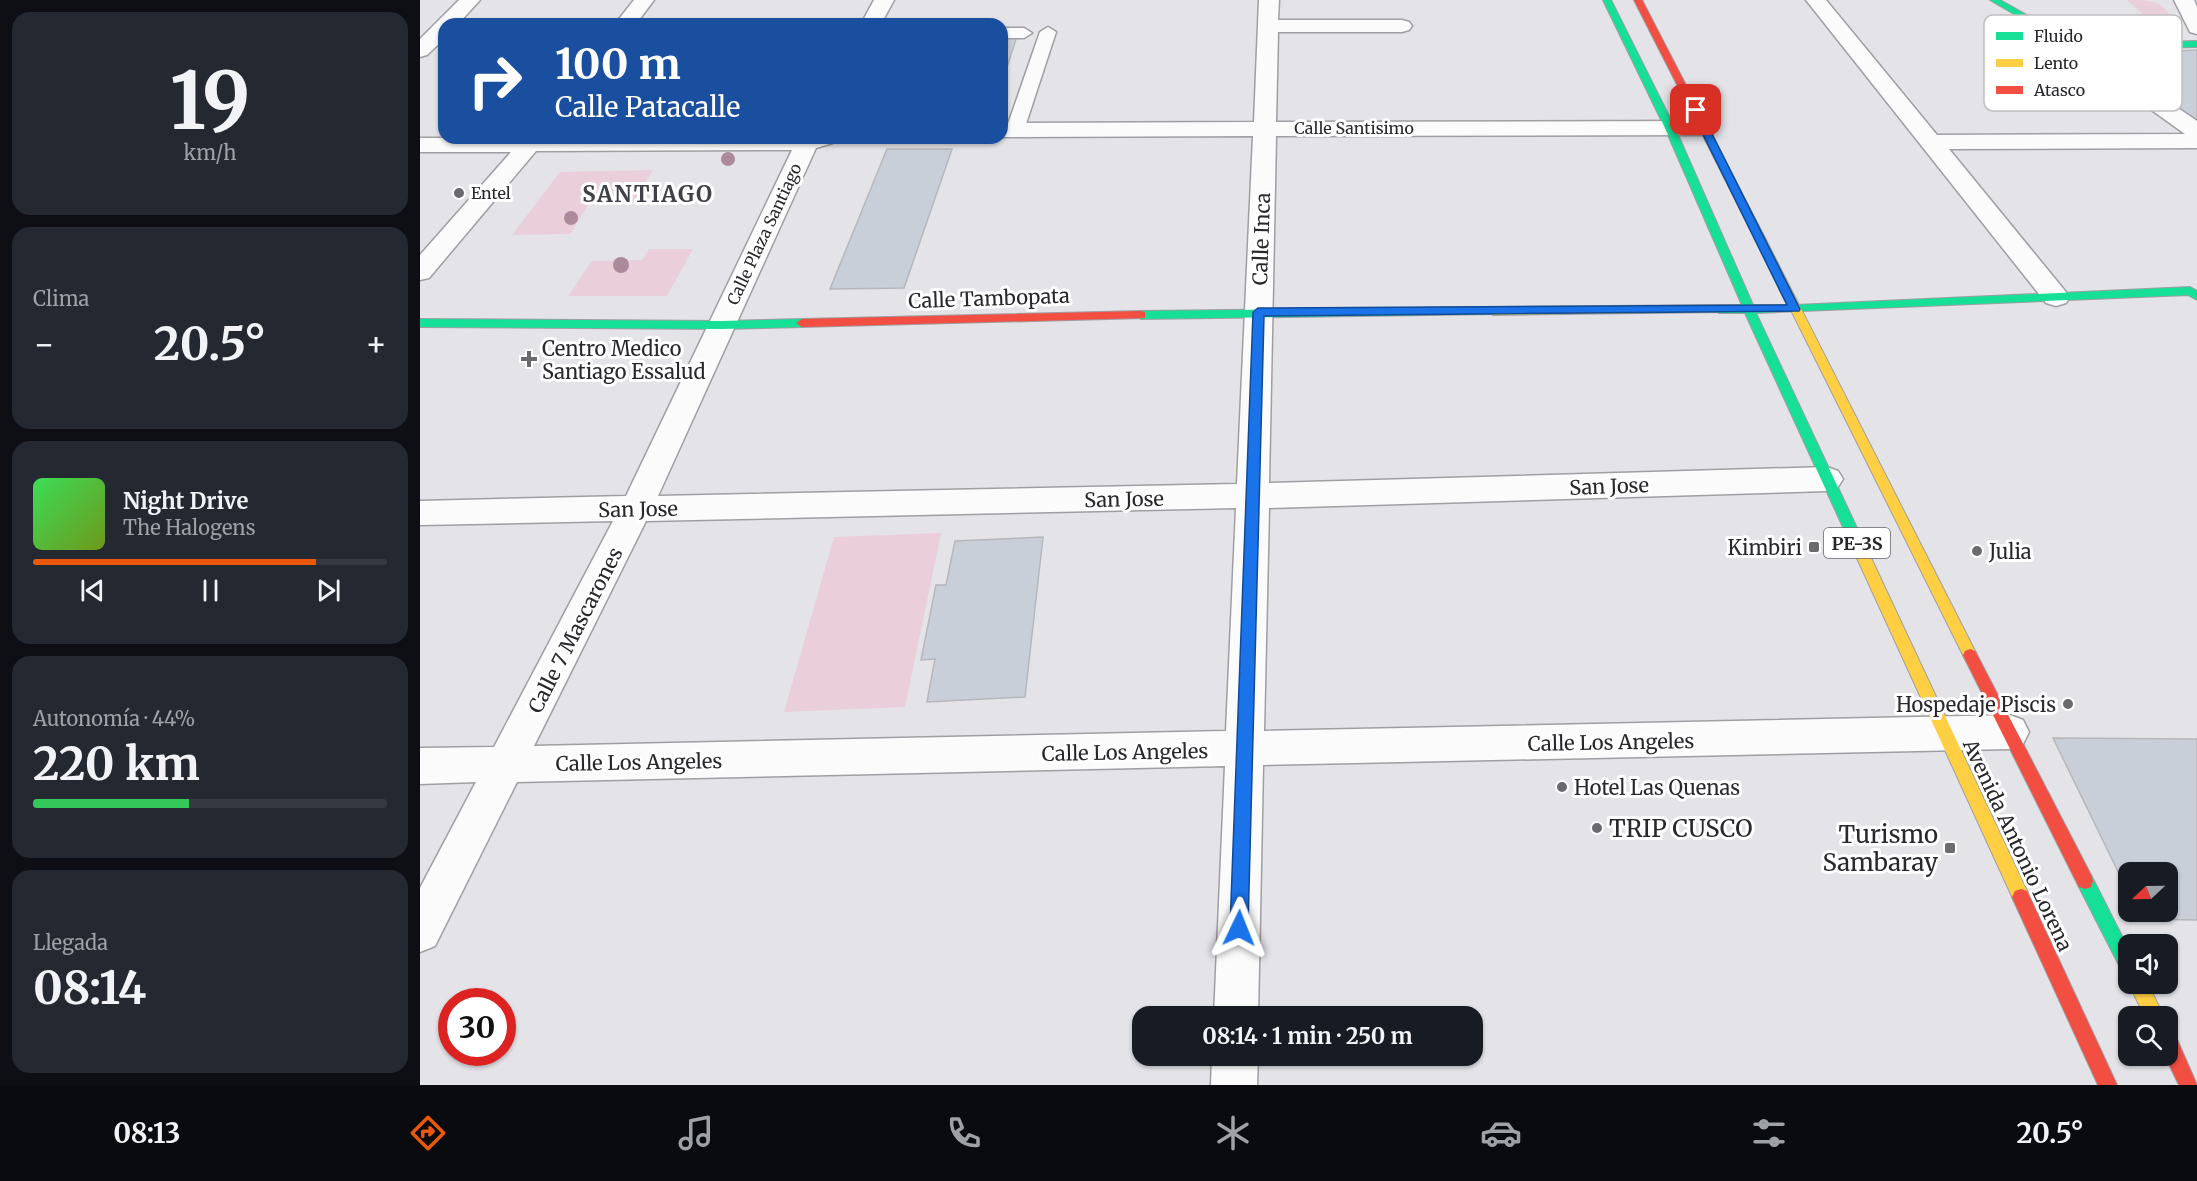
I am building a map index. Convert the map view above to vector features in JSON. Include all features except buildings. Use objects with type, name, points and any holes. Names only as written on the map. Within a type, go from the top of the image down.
[{"type":"main road","name":"Avenida Antonio Lorena","points":[[1607,0],[1670,128],[1749,309],[2108,1085]]},
{"type":"main road","name":"Avenida Antonio Lorena","points":[[1638,0],[2118,945]]},
{"type":"main road","points":[[1994,0],[2020,15]]},
{"type":"main road","points":[[2182,44],[2197,44]]},
{"type":"main road","name":"Calle Tambopata","points":[[420,323],[721,325],[1258,312],[1795,309],[2195,293]]},
{"type":"main road","points":[[2178,1062],[2189,1085]]},
{"type":"street","points":[[452,18],[470,0]]},
{"type":"street","points":[[630,18],[644,0]]},
{"type":"street","points":[[874,18],[884,0]]},
{"type":"street","points":[[1816,0],[2056,297]]},
{"type":"street","points":[[2184,0],[2197,28]]},
{"type":"street","points":[[1268,13],[1402,26]]},
{"type":"street","name":"Calle Inca","points":[[1236,1006],[1268,13]]},
{"type":"street","points":[[420,51],[438,32]]},
{"type":"street","points":[[2167,111],[2197,132]]},
{"type":"street","name":"Calle Santisimo","points":[[1008,130],[1705,128]]},
{"type":"street","points":[[1931,142],[2197,141]]},
{"type":"street","points":[[420,145],[457,144]]},
{"type":"street","points":[[420,272],[529,144]]},
{"type":"street","name":"Calle Plaza Santiago","points":[[721,325],[812,144]]},
{"type":"street","name":"Calle 7 Mascarones","points":[[420,931],[636,509],[721,325]]},
{"type":"street","name":"San Jose","points":[[420,513],[1253,496],[1827,479]]},
{"type":"street","name":"Calle Los Angeles","points":[[420,766],[2010,732]]},
{"type":"street","points":[[1234,1085],[1235,1066]]},
{"type":"lane","points":[[1008,130],[1048,32]]},
{"type":"lane","points":[[1008,33],[1024,33]]},
{"type":"shaded area","points":[[2127,0],[2158,4],[2169,15],[2140,15],[2142,13]]},
{"type":"shaded area","points":[[653,170],[633,203],[589,204],[570,234],[512,235],[560,172]]},
{"type":"shaded area","points":[[649,249],[693,249],[667,296],[568,296],[592,261],[642,260]]},
{"type":"shaded area","points":[[941,533],[905,707],[784,712],[834,537]]},
{"type":"traffic: fast","points":[[1607,0],[1670,128],[1749,309],[1858,545]]},
{"type":"traffic: fast","points":[[1994,0],[2020,15]]},
{"type":"traffic: fast","points":[[2182,44],[2197,44]]},
{"type":"traffic: fast","points":[[1719,309],[1795,309],[2190,291],[2197,296]]},
{"type":"traffic: fast","points":[[1141,315],[1493,311]]},
{"type":"traffic: fast","points":[[420,323],[721,325],[802,323]]},
{"type":"traffic: fast","points":[[2085,881],[2118,945]]},
{"type":"traffic: slow","points":[[1761,240],[1970,655]]},
{"type":"traffic: slow","points":[[1493,311],[1719,309]]},
{"type":"traffic: slow","points":[[1858,545],[2021,897]]},
{"type":"traffic: slow","points":[[2143,994],[2149,1006]]},
{"type":"traffic: jam","points":[[1638,0],[1761,240]]},
{"type":"traffic: jam","points":[[802,323],[1141,315]]},
{"type":"traffic: jam","points":[[1970,655],[2085,881]]},
{"type":"traffic: jam","points":[[2021,897],[2108,1085]]},
{"type":"traffic: jam","points":[[2178,1062],[2189,1085]]},
{"type":"place","name":"Entel","points":[[459,193]]},
{"type":"place","name":"Centro Medico Santiago Essalud","points":[[529,359]]},
{"type":"place","name":"Kimbiri","points":[[1814,547]]},
{"type":"place","name":"Julia","points":[[1977,551]]},
{"type":"place","name":"Hospedaje Piscis","points":[[2068,704]]},
{"type":"place","name":"Hotel Las Quenas","points":[[1562,787]]},
{"type":"place","name":"TRIP CUSCO","points":[[1597,828]]},
{"type":"place","name":"Turismo Sambaray","points":[[1950,848]]},
{"type":"district","name":"SANTIAGO","points":[[648,194]]},
{"type":"route","points":[[1239,928],[1258,312],[1795,309],[1696,110]]}]
